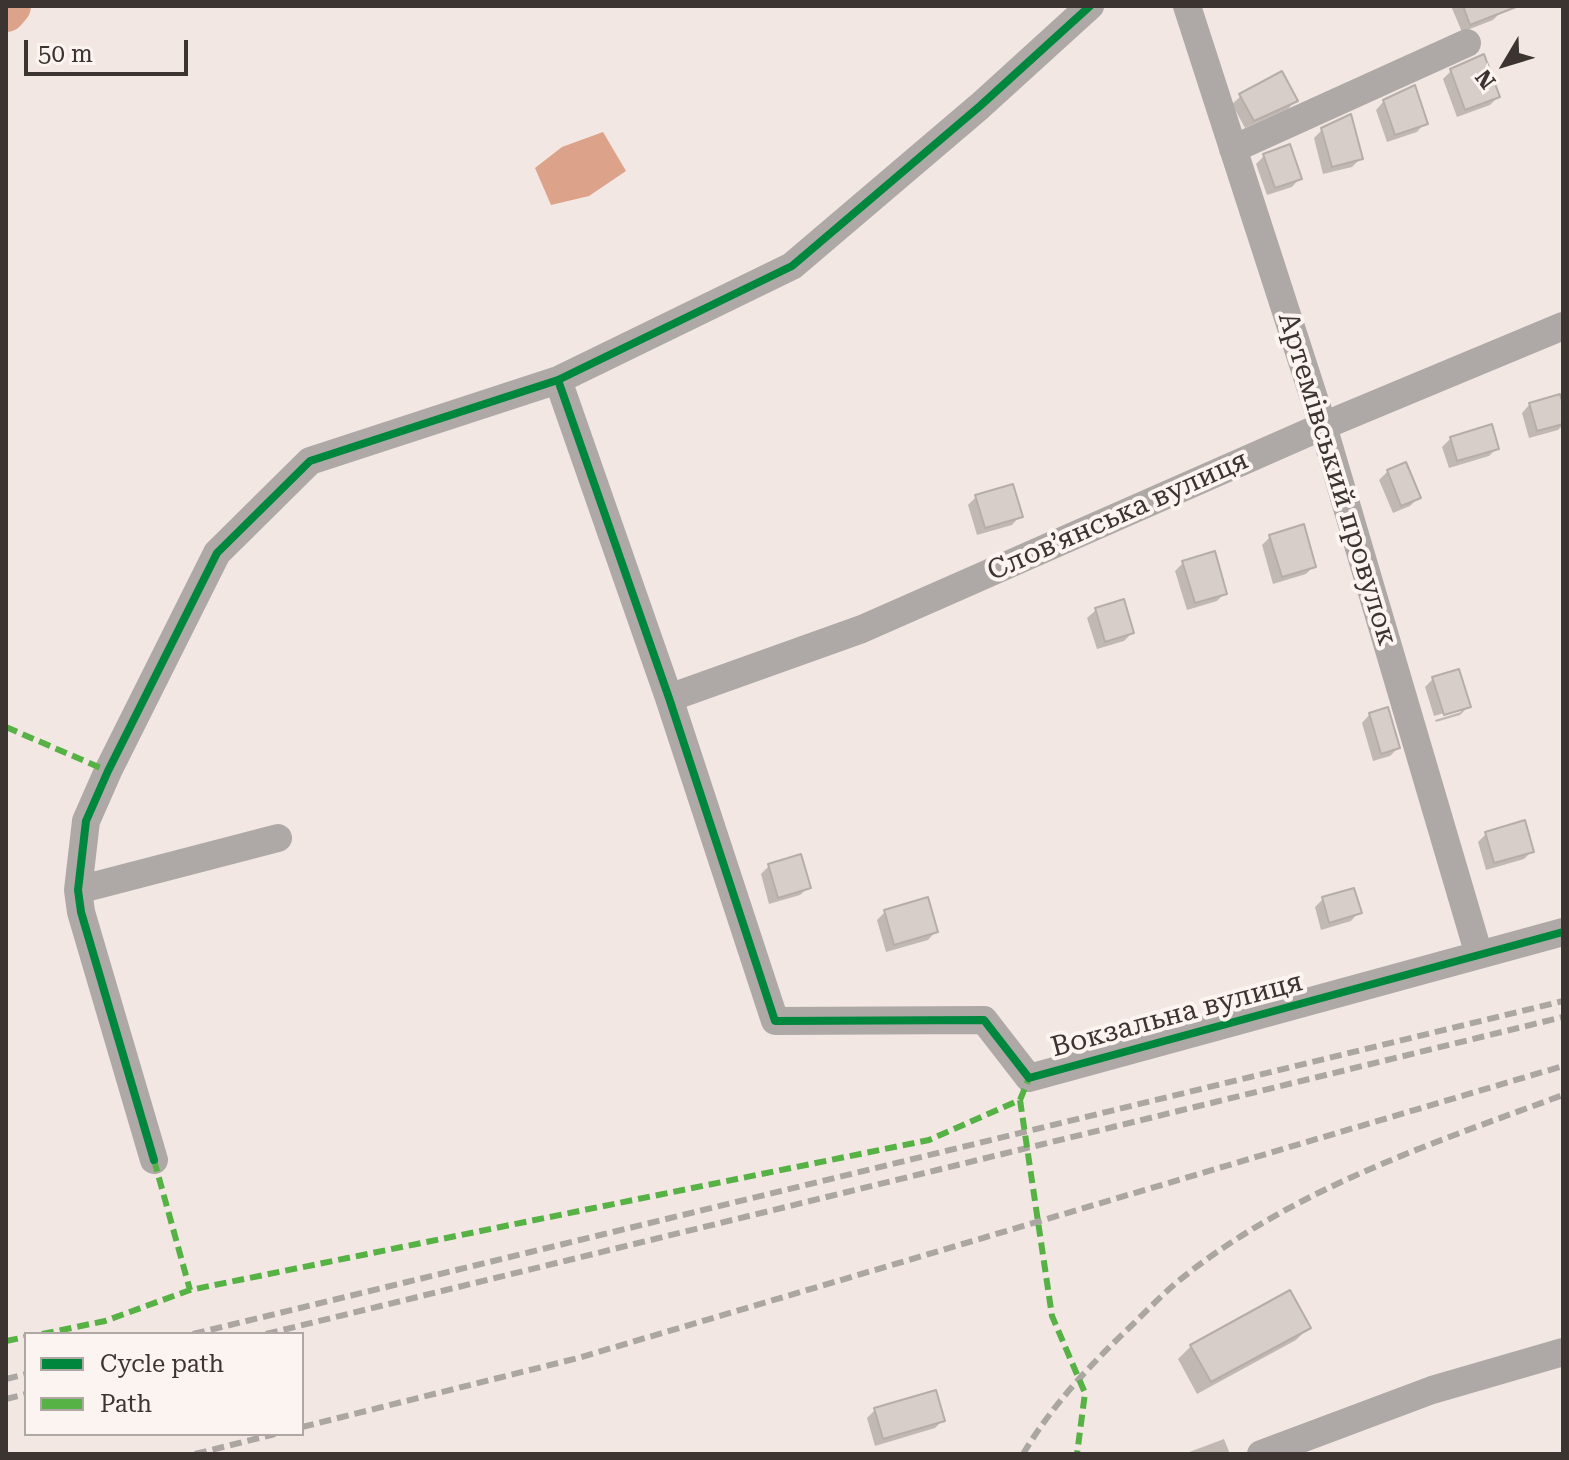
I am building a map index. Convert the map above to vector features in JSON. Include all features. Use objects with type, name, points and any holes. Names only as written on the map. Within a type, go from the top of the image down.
[{"type":"street","points":[[154,1160],[81,912],[78,890],[86,821],[217,553],[310,461],[558,380],[792,266],[980,106],[1090,6]]},
{"type":"street","name":"Артемівський провулок","points":[[1187,6],[1323,426],[1479,955]]},
{"type":"street","points":[[1233,149],[1467,43]]},
{"type":"street","name":"Слов’янська вулиця","points":[[669,698],[862,629],[1323,426],[1563,326]]},
{"type":"street","points":[[558,380],[669,698]]},
{"type":"street","name":"Вокзальна вулиця","points":[[669,698],[775,1021],[984,1020],[1029,1078],[1563,932]]},
{"type":"street","points":[[78,890],[278,838]]},
{"type":"street","points":[[1261,1454],[1432,1390],[1563,1352]]},
{"type":"shaded area","points":[[603,132],[626,171],[589,196],[551,205],[535,168],[562,147]]},
{"type":"building","points":[[1463,6],[1516,6],[1516,7],[1470,25]]},
{"type":"building","points":[[1484,54],[1500,97],[1465,110],[1450,69]]},
{"type":"building","points":[[1282,71],[1298,101],[1254,121],[1239,94]]},
{"type":"building","points":[[1415,85],[1428,124],[1395,135],[1383,100]]},
{"type":"building","points":[[1351,114],[1363,159],[1332,167],[1321,128]]},
{"type":"building","points":[[1290,144],[1302,179],[1275,188],[1263,154]]},
{"type":"building","points":[[1560,394],[1563,424],[1537,431],[1529,403]]},
{"type":"building","points":[[1492,424],[1499,449],[1457,461],[1450,437]]},
{"type":"building","points":[[1406,462],[1421,498],[1401,506],[1387,470]]},
{"type":"building","points":[[1013,484],[1023,517],[985,528],[975,495]]},
{"type":"building","points":[[1304,524],[1316,567],[1282,577],[1269,535]]},
{"type":"building","points":[[1215,551],[1227,594],[1195,603],[1182,561]]},
{"type":"building","points":[[1124,599],[1134,633],[1105,642],[1095,608]]},
{"type":"building","points":[[1459,669],[1471,707],[1444,715],[1432,677]]},
{"type":"building","points":[[1388,707],[1400,748],[1381,754],[1369,713]]},
{"type":"building","points":[[1525,820],[1534,852],[1494,863],[1485,832]]},
{"type":"building","points":[[801,854],[811,888],[778,898],[768,864]]},
{"type":"building","points":[[1354,888],[1362,913],[1329,923],[1322,897]]},
{"type":"building","points":[[928,897],[938,932],[894,945],[884,910]]},
{"type":"building","points":[[1290,1290],[1311,1328],[1211,1382],[1190,1345]]},
{"type":"building","points":[[936,1390],[945,1421],[883,1439],[874,1408]]},
{"type":"waterway","points":[[6,12],[11,6]]},
{"type":"railway","points":[[201,1332],[1563,1001]]},
{"type":"railway","points":[[274,1332],[1563,1017]]},
{"type":"railway","points":[[304,1426],[578,1358],[1563,1066]]},
{"type":"railway","points":[[1023,1454],[1058,1404],[1099,1358],[1171,1288],[1228,1244],[1319,1192],[1367,1170],[1563,1095]]},
{"type":"railway","points":[[6,1379],[24,1374]]},
{"type":"railway","points":[[6,1399],[24,1394]]},
{"type":"railway","points":[[195,1454],[267,1436]]},
{"type":"marked path","points":[[6,727],[108,771]]},
{"type":"marked path","points":[[52,1332],[105,1321],[190,1290],[929,1140],[1020,1100],[1029,1078]]},
{"type":"marked path","points":[[1020,1100],[1052,1316],[1085,1393],[1077,1454]]},
{"type":"marked path","points":[[154,1160],[190,1290]]},
{"type":"marked path","points":[[6,1341],[24,1337]]},
{"type":"cycle path","points":[[154,1160],[81,912],[78,890],[86,821],[217,553],[310,461],[558,380],[792,266],[980,106],[1090,6]]},
{"type":"cycle path","points":[[558,380],[669,698],[775,1021],[984,1020],[1029,1078],[1563,932]]}]
